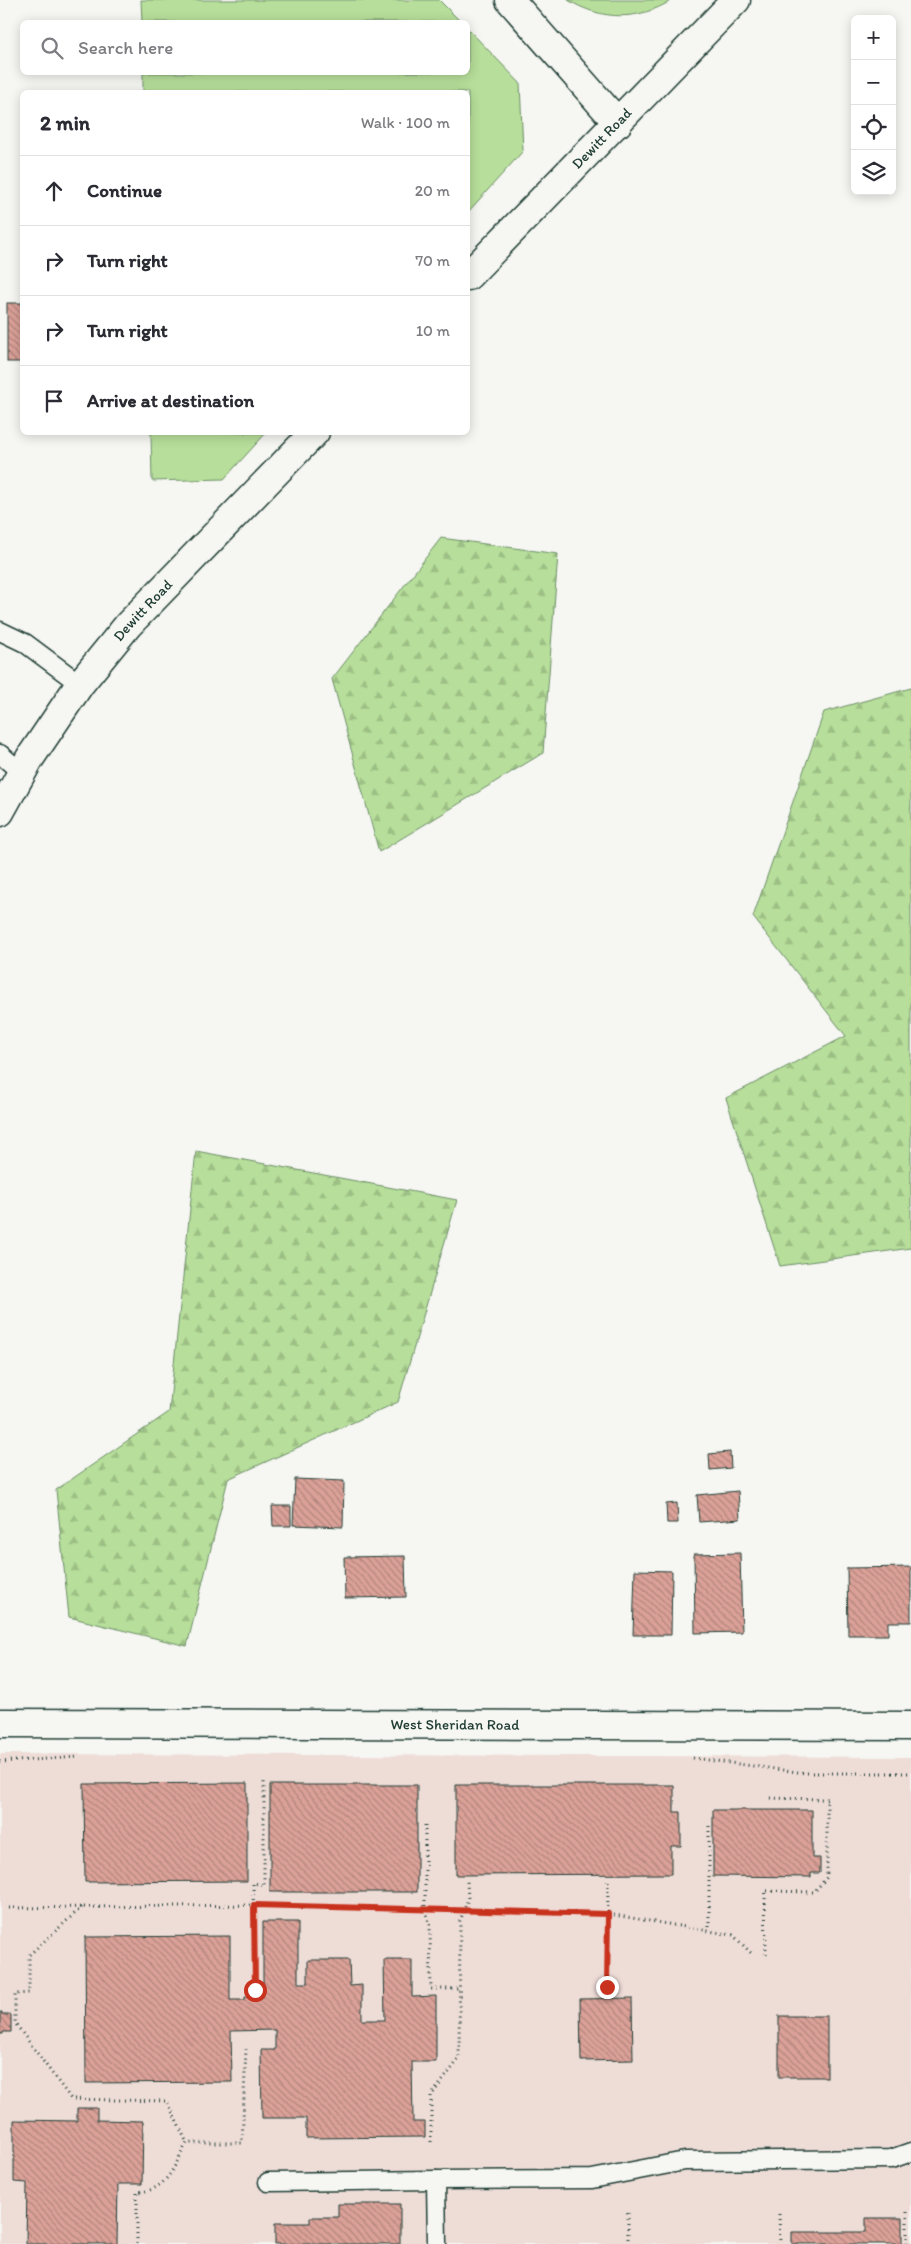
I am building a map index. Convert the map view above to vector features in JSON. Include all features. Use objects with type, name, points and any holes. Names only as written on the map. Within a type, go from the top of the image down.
[{"type":"street","points":[[510,0],[618,123]]},
{"type":"street","name":"Dewitt Road","points":[[470,274],[736,0]]},
{"type":"street","name":"Dewitt Road","points":[[0,812],[22,773],[80,684],[128,625],[312,435]]},
{"type":"street","name":"West Sheridan Road","points":[[0,1723],[911,1726]]},
{"type":"lane","points":[[0,632],[25,643],[80,684]]},
{"type":"lane","points":[[0,754],[22,773]]},
{"type":"lane","points":[[268,2182],[592,2179],[685,2161],[891,2159],[911,2152]]},
{"type":"lane","points":[[436,2180],[437,2244]]},
{"type":"path","points":[[0,1762],[83,1756]]},
{"type":"path","points":[[692,1758],[805,1772],[911,1773]]},
{"type":"path","points":[[255,1990],[253,1884],[264,1884],[264,1782]]},
{"type":"path","points":[[766,1954],[765,1891],[814,1892],[827,1877],[827,1799],[768,1798]]},
{"type":"path","points":[[425,1825],[425,1910],[430,1925],[432,1989],[460,1989]]},
{"type":"path","points":[[709,1826],[709,1931]]},
{"type":"path","points":[[432,2142],[431,2096],[459,2059],[460,1921],[468,1899],[467,1881]]},
{"type":"path","points":[[607,1987],[608,1881]]},
{"type":"path","points":[[9,1908],[254,1905],[608,1914],[733,1934],[752,1954]]},
{"type":"path","points":[[82,1906],[29,1955],[29,1993],[15,1994],[15,2024],[72,2099],[166,2101],[187,2143]]},
{"type":"path","points":[[187,2143],[242,2143],[246,2049]]},
{"type":"path","points":[[137,2244],[137,2192],[151,2192],[162,2185],[187,2143]]},
{"type":"path","points":[[907,2212],[907,2244]]},
{"type":"path","points":[[628,2213],[628,2244]]},
{"type":"path","points":[[779,2214],[780,2244]]},
{"type":"shaded area","points":[[0,1754],[911,1757],[911,2244],[0,2244]]},
{"type":"green space","points":[[141,0],[439,0],[459,20],[142,20]]},
{"type":"green space","points":[[568,0],[672,0],[647,12],[620,16],[594,12]]},
{"type":"green space","points":[[470,31],[520,83],[523,151],[470,210],[470,90],[143,90],[143,75],[470,75]]},
{"type":"green space","points":[[151,435],[264,435],[224,479],[152,481]]},
{"type":"green space","points":[[441,538],[558,554],[543,753],[379,852],[332,679]]},
{"type":"green space","points":[[911,688],[911,1248],[780,1266],[726,1098],[846,1036],[753,917],[824,712]]},
{"type":"green space","points":[[196,1151],[457,1200],[398,1402],[228,1479],[187,1646],[69,1617],[56,1490],[169,1412]]},
{"type":"building","points":[[7,303],[20,303],[20,362],[7,362]]},
{"type":"building","points":[[730,1452],[731,1468],[710,1470],[709,1454]]},
{"type":"building","points":[[295,1479],[344,1481],[343,1527],[293,1525]]},
{"type":"building","points":[[738,1491],[740,1519],[699,1522],[697,1495]]},
{"type":"building","points":[[677,1503],[678,1523],[667,1523],[666,1504]]},
{"type":"building","points":[[272,1506],[291,1506],[291,1526],[273,1526]]},
{"type":"building","points":[[740,1553],[742,1632],[695,1633],[694,1554]]},
{"type":"building","points":[[405,1556],[406,1597],[345,1598],[344,1557]]},
{"type":"building","points":[[911,1567],[911,1622],[888,1622],[888,1635],[848,1635],[847,1568]]},
{"type":"building","points":[[635,1570],[672,1571],[671,1635],[633,1635]]},
{"type":"building","points":[[247,1783],[247,1881],[85,1882],[84,1784]]},
{"type":"building","points":[[270,1785],[417,1785],[417,1892],[270,1892]]},
{"type":"building","points":[[456,1785],[674,1785],[674,1812],[681,1812],[681,1846],[671,1846],[671,1874],[456,1875]]},
{"type":"building","points":[[713,1810],[812,1810],[812,1858],[820,1858],[820,1873],[811,1873],[811,1877],[713,1876]]},
{"type":"building","points":[[263,1922],[298,1922],[298,1983],[308,1983],[308,1960],[349,1960],[350,1986],[362,1985],[362,2020],[385,2020],[384,1960],[412,1960],[412,1997],[436,1996],[436,2062],[412,2062],[413,2122],[425,2122],[425,2137],[306,2138],[306,2118],[262,2118],[261,2050],[275,2050],[275,2030],[231,2031],[232,2082],[86,2083],[85,1937],[230,1936],[230,2000],[245,2000],[245,1997],[263,1997]]},
{"type":"building","points":[[632,1998],[633,2060],[581,2061],[580,1999]]},
{"type":"building","points":[[0,2012],[2,2012],[2,2015],[11,2015],[11,2032],[0,2034]]},
{"type":"building","points":[[779,2016],[827,2016],[827,2077],[779,2077]]},
{"type":"building","points":[[77,2108],[97,2108],[97,2120],[143,2121],[142,2184],[118,2184],[117,2244],[26,2244],[27,2183],[14,2182],[14,2120],[77,2121]]},
{"type":"building","points":[[338,2204],[400,2204],[400,2244],[275,2244],[275,2223],[310,2223],[310,2217],[338,2217]]},
{"type":"building","points":[[866,2218],[902,2218],[902,2244],[792,2244],[792,2232],[866,2232]]},
{"type":"route","points":[[255,1990],[254,1905],[608,1914],[607,1987]]}]
